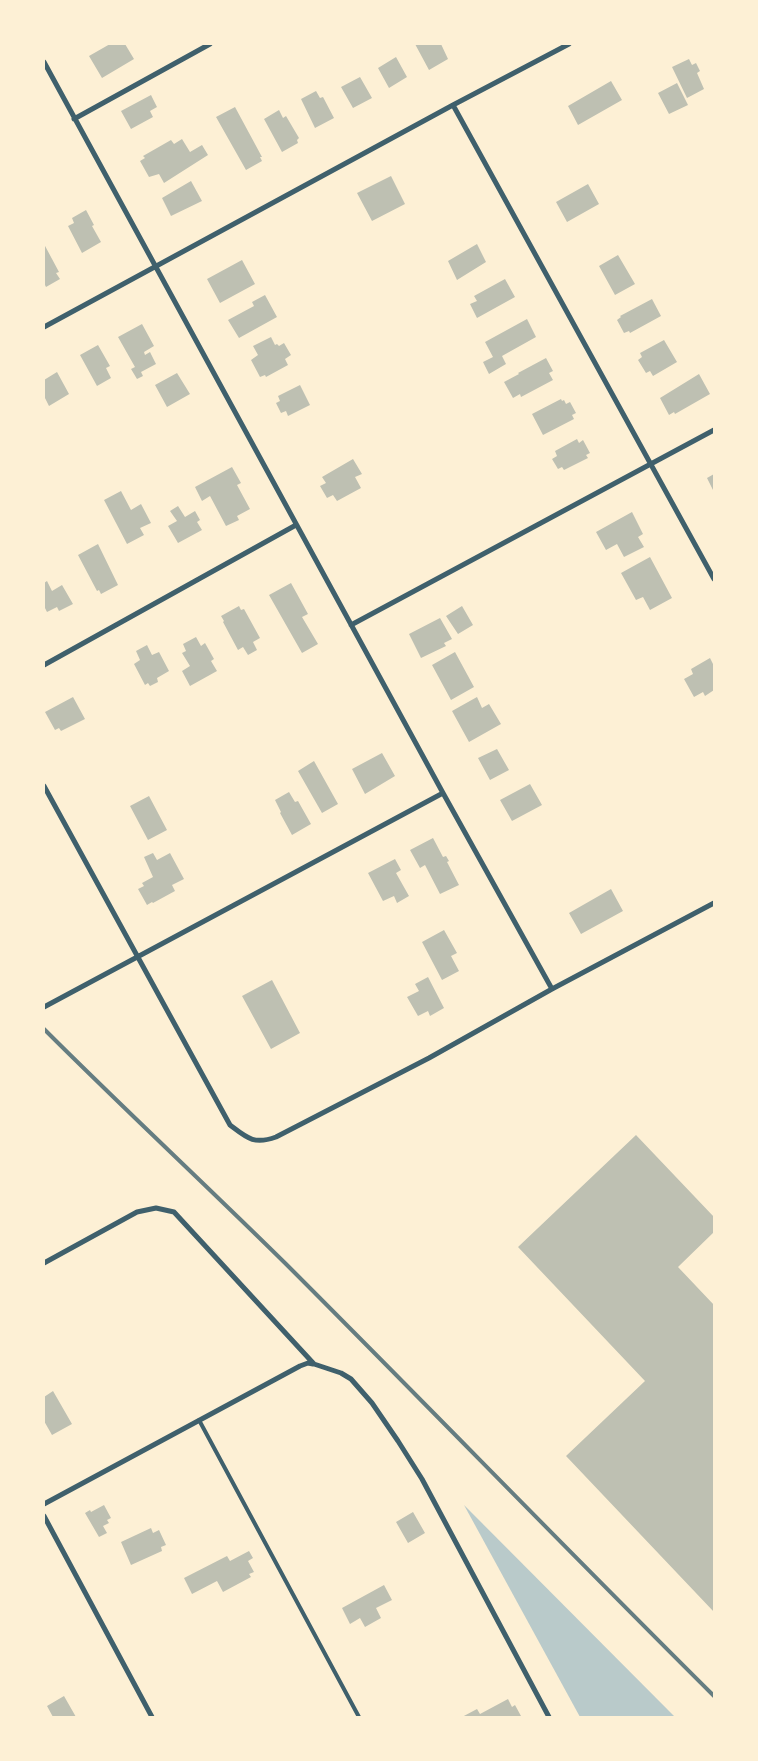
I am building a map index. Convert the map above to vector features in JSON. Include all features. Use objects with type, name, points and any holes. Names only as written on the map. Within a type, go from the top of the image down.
[{"type":"street","points":[[74,119],[210,44]]},
{"type":"street","points":[[44,327],[569,44]]},
{"type":"street","points":[[44,62],[443,793],[552,988]]},
{"type":"street","points":[[453,105],[714,578]]},
{"type":"street","points":[[351,625],[714,430]]},
{"type":"street","points":[[44,665],[296,525]]},
{"type":"street","points":[[44,786],[230,1125],[248,1139],[259,1141],[276,1137],[428,1058],[552,988],[714,903]]},
{"type":"street","points":[[44,1008],[443,793]]},
{"type":"street","points":[[44,1263],[137,1212],[156,1208],[174,1212],[314,1364]]},
{"type":"street","points":[[44,1504],[300,1366],[308,1363],[314,1364],[341,1373],[351,1379],[372,1403],[422,1479],[549,1717]]},
{"type":"street","points":[[44,1516],[152,1717]]},
{"type":"lane","points":[[199,1420],[359,1717]]},
{"type":"shaded area","points":[[464,1505],[675,1717],[580,1717]]},
{"type":"building","points":[[110,44],[125,44],[134,59],[102,78],[89,56]]},
{"type":"building","points":[[415,44],[441,44],[448,59],[429,70]]},
{"type":"building","points":[[396,57],[407,77],[389,88],[378,68]]},
{"type":"building","points":[[689,59],[692,65],[696,63],[700,71],[697,73],[704,89],[687,98],[672,67]]},
{"type":"building","points":[[360,77],[372,98],[353,108],[341,87]]},
{"type":"building","points":[[611,81],[622,100],[578,125],[568,106]]},
{"type":"building","points":[[677,83],[688,105],[669,114],[658,93]]},
{"type":"building","points":[[316,91],[320,98],[323,97],[334,118],[315,128],[301,99]]},
{"type":"building","points":[[151,95],[157,107],[150,111],[153,117],[131,129],[121,111]]},
{"type":"building","points":[[235,107],[262,157],[260,157],[262,161],[246,170],[216,117]]},
{"type":"building","points":[[279,110],[283,118],[286,116],[299,138],[297,140],[298,143],[282,152],[264,119]]},
{"type":"building","points":[[182,139],[190,152],[202,145],[208,155],[164,183],[159,174],[149,177],[140,161],[145,158],[143,156],[171,140],[174,144]]},
{"type":"building","points":[[391,176],[405,204],[372,221],[357,193]]},
{"type":"building","points":[[191,181],[202,201],[171,216],[162,198]]},
{"type":"building","points":[[588,184],[599,204],[567,222],[556,202]]},
{"type":"building","points":[[86,210],[101,242],[82,253],[68,226],[74,223],[72,218]]},
{"type":"building","points":[[44,244],[59,272],[56,273],[60,279],[46,287],[44,283]]},
{"type":"building","points":[[477,244],[486,262],[457,280],[448,261]]},
{"type":"building","points":[[618,255],[635,284],[615,295],[599,266]]},
{"type":"building","points":[[242,260],[255,284],[220,303],[207,279]]},
{"type":"building","points":[[505,279],[515,297],[477,318],[470,304],[477,301],[474,296]]},
{"type":"building","points":[[265,295],[277,317],[239,338],[228,320],[254,306],[252,302]]},
{"type":"building","points":[[652,299],[661,316],[630,333],[629,331],[624,333],[617,320],[620,316]]},
{"type":"building","points":[[527,319],[536,337],[502,356],[506,364],[489,374],[483,362],[493,357],[485,342]]},
{"type":"building","points":[[142,324],[154,346],[144,352],[145,355],[150,352],[156,364],[141,372],[143,376],[137,379],[131,369],[135,367],[118,337]]},
{"type":"building","points":[[271,337],[275,345],[279,346],[284,343],[291,355],[285,359],[288,365],[266,377],[265,375],[260,377],[251,360],[258,355],[253,346]]},
{"type":"building","points":[[664,340],[677,362],[653,376],[650,371],[646,373],[638,360],[642,357],[640,353]]},
{"type":"building","points":[[98,345],[110,366],[106,368],[111,378],[97,386],[80,355]]},
{"type":"building","points":[[546,358],[553,371],[549,373],[553,380],[521,397],[520,394],[513,398],[504,382]]},
{"type":"building","points":[[57,372],[69,394],[49,406],[44,396],[44,380]]},
{"type":"building","points":[[177,373],[190,394],[167,407],[155,385]]},
{"type":"building","points":[[699,374],[710,394],[675,414],[674,412],[669,415],[660,398]]},
{"type":"building","points":[[300,385],[310,405],[288,416],[286,411],[281,413],[276,403],[280,401],[278,396]]},
{"type":"building","points":[[561,399],[566,404],[570,402],[576,413],[572,415],[574,419],[543,435],[532,414]]},
{"type":"building","points":[[577,439],[579,443],[583,440],[590,453],[586,455],[588,458],[564,470],[562,467],[558,469],[552,459],[557,456],[555,451]]},
{"type":"building","points":[[353,459],[362,474],[355,477],[361,488],[337,501],[333,495],[327,498],[320,486],[326,483],[322,477]]},
{"type":"building","points":[[232,467],[241,483],[237,485],[250,509],[237,516],[239,520],[226,526],[210,496],[202,501],[195,487]]},
{"type":"building","points":[[714,474],[714,492],[707,478]]},
{"type":"building","points":[[121,491],[131,510],[141,504],[151,523],[140,528],[144,535],[127,544],[104,500]]},
{"type":"building","points":[[178,506],[185,517],[195,511],[200,520],[197,522],[202,530],[178,543],[168,526],[177,521],[170,511]]},
{"type":"building","points":[[632,512],[643,534],[638,537],[644,547],[624,557],[617,544],[606,550],[596,532]]},
{"type":"building","points":[[98,544],[118,585],[101,594],[99,590],[97,591],[78,555]]},
{"type":"building","points":[[650,557],[672,598],[650,610],[643,597],[636,600],[621,573]]},
{"type":"building","points":[[47,581],[52,591],[62,585],[73,604],[59,611],[57,607],[47,612],[44,606],[44,583]]},
{"type":"building","points":[[291,583],[308,614],[302,617],[318,644],[302,653],[269,595]]},
{"type":"building","points":[[239,606],[241,610],[244,609],[260,638],[253,642],[257,650],[248,655],[243,647],[238,650],[221,616]]},
{"type":"building","points":[[462,606],[473,625],[458,634],[446,616]]},
{"type":"building","points":[[440,618],[452,639],[444,643],[446,646],[421,658],[409,634]]},
{"type":"building","points":[[196,637],[201,646],[205,643],[214,659],[211,661],[217,671],[190,686],[182,671],[190,666],[182,653],[186,651],[183,644]]},
{"type":"building","points":[[147,645],[152,655],[159,652],[169,671],[157,678],[158,682],[150,686],[148,683],[145,685],[134,664],[140,660],[136,651]]},
{"type":"building","points":[[455,652],[474,687],[451,700],[432,665]]},
{"type":"building","points":[[710,658],[714,666],[714,690],[705,696],[703,692],[694,697],[684,679],[693,674],[691,669]]},
{"type":"building","points":[[73,697],[85,719],[61,731],[59,728],[55,730],[45,712]]},
{"type":"building","points":[[477,697],[482,708],[489,704],[501,724],[469,742],[452,711]]},
{"type":"building","points":[[497,749],[509,770],[490,780],[478,758]]},
{"type":"building","points":[[382,753],[395,776],[365,794],[352,769]]},
{"type":"building","points":[[314,761],[338,804],[322,813],[298,771]]},
{"type":"building","points":[[530,784],[542,805],[512,821],[500,800]]},
{"type":"building","points":[[289,792],[295,802],[298,801],[311,824],[292,835],[275,800]]},
{"type":"building","points":[[149,796],[167,830],[148,840],[130,806]]},
{"type":"building","points":[[433,838],[443,857],[446,856],[449,861],[447,862],[459,885],[440,894],[425,865],[420,868],[410,850]]},
{"type":"building","points":[[153,853],[157,860],[170,853],[184,879],[172,885],[175,891],[147,905],[138,889],[144,886],[142,883],[153,877],[144,857]]},
{"type":"building","points":[[395,859],[401,870],[396,873],[409,896],[397,903],[394,896],[383,901],[368,873]]},
{"type":"building","points":[[611,889],[623,911],[581,934],[569,913]]},
{"type":"building","points":[[444,930],[457,953],[451,956],[459,971],[442,980],[422,942]]},
{"type":"building","points":[[428,977],[444,1008],[430,1016],[428,1011],[418,1016],[407,997],[419,991],[415,984]]},
{"type":"building","points":[[272,980],[300,1033],[271,1049],[242,996]]},
{"type":"building","points":[[636,1135],[714,1217],[714,1232],[678,1267],[714,1305],[714,1612],[566,1456],[645,1381],[518,1247]]},
{"type":"building","points":[[53,1391],[72,1424],[52,1435],[44,1421],[44,1397]]},
{"type":"building","points":[[104,1505],[111,1518],[107,1520],[109,1523],[103,1526],[107,1533],[99,1537],[85,1513]]},
{"type":"building","points":[[413,1512],[425,1533],[408,1543],[396,1522]]},
{"type":"building","points":[[151,1528],[153,1533],[159,1530],[166,1545],[161,1547],[162,1551],[131,1565],[121,1542]]},
{"type":"building","points":[[249,1551],[253,1558],[248,1561],[254,1572],[249,1574],[251,1577],[223,1592],[217,1581],[192,1594],[184,1578],[227,1556],[230,1561]]},
{"type":"building","points":[[384,1585],[392,1600],[376,1608],[381,1618],[365,1627],[360,1618],[350,1624],[342,1608]]},
{"type":"building","points":[[64,1696],[76,1717],[53,1717],[47,1706]]},
{"type":"building","points":[[508,1699],[512,1707],[515,1705],[521,1716],[462,1717],[477,1709],[480,1714]]},
{"type":"railway","points":[[44,1029],[286,1264],[714,1696]]}]
